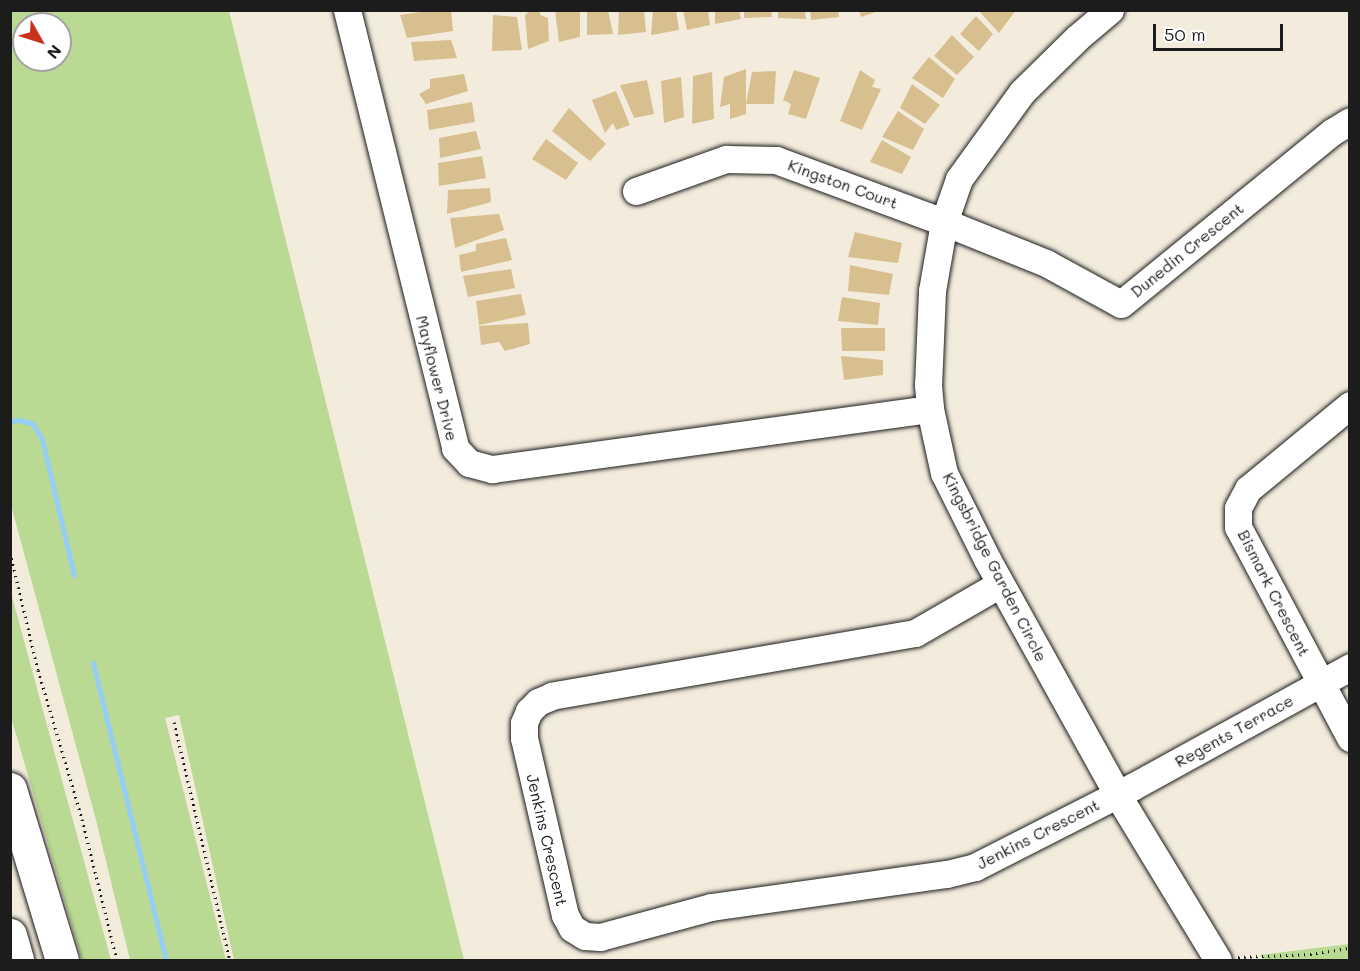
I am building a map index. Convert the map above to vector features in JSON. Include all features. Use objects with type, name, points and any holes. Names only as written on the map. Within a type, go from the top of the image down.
[{"type":"highway","points":[[10,789],[62,960]]},
{"type":"highway","points":[[10,935],[17,960]]},
{"type":"street","name":"Mayflower Drive","points":[[347,10],[455,448],[470,463],[492,469],[930,409]]},
{"type":"street","name":"Kingsbridge Garden Circle","points":[[1110,10],[1077,38],[1022,92],[959,179],[944,222],[932,291],[930,409],[944,473],[1000,584],[1117,794],[1218,959]]},
{"type":"street","name":"Dunedin Crescent","points":[[944,222],[1046,263],[1121,304],[1332,132],[1350,121]]},
{"type":"street","name":"Kingston Court","points":[[636,191],[726,159],[776,159],[944,222]]},
{"type":"street","name":"Bismark Crescent","points":[[1350,405],[1248,489],[1238,508],[1238,527],[1350,738]]},
{"type":"street","name":"Jenkins Crescent","points":[[1000,584],[915,633],[552,696],[538,702],[529,711],[524,723],[524,738],[564,915],[572,928],[585,936],[600,937],[711,907],[947,874],[997,858],[1117,794]]},
{"type":"street","name":"Regents Terrace","points":[[1117,794],[1350,667]]},
{"type":"path","points":[[10,552],[38,670],[85,829],[117,960]]},
{"type":"path","points":[[174,722],[230,960]]},
{"type":"path","points":[[1218,959],[1310,954],[1350,948]]},
{"type":"green space","points":[[10,11],[229,11],[464,960],[234,960],[179,715],[165,718],[226,960],[130,960],[96,820],[11,505]]},
{"type":"green space","points":[[10,593],[111,960],[82,960],[11,717]]},
{"type":"green space","points":[[1349,944],[1349,960],[1263,960],[1260,955]]},
{"type":"building","points":[[451,10],[453,31],[407,38],[400,15]]},
{"type":"building","points":[[530,10],[540,10],[540,15],[548,18],[549,41],[528,49],[525,15]]},
{"type":"building","points":[[555,10],[580,12],[580,37],[559,42]]},
{"type":"building","points":[[587,10],[608,10],[613,34],[587,35]]},
{"type":"building","points":[[619,10],[644,10],[646,32],[618,35]]},
{"type":"building","points":[[653,10],[676,10],[679,30],[651,35]]},
{"type":"building","points":[[683,10],[708,10],[710,25],[687,30]]},
{"type":"building","points":[[715,10],[739,10],[741,19],[715,24]]},
{"type":"building","points":[[744,10],[771,10],[772,17],[744,18]]},
{"type":"building","points":[[778,10],[805,10],[806,19],[778,18]]},
{"type":"building","points":[[810,10],[838,10],[839,17],[811,20]]},
{"type":"building","points":[[859,10],[878,10],[878,11],[861,17]]},
{"type":"building","points":[[978,10],[1012,10],[1014,13],[999,33]]},
{"type":"building","points":[[493,15],[517,17],[522,50],[492,51]]},
{"type":"building","points":[[976,16],[993,34],[979,51],[960,34]]},
{"type":"building","points":[[952,35],[974,57],[957,75],[934,56]]},
{"type":"building","points":[[451,40],[457,58],[414,61],[411,42]]},
{"type":"building","points":[[929,57],[955,79],[943,98],[912,78]]},
{"type":"building","points":[[746,69],[746,114],[730,119],[730,104],[720,107],[724,77]]},
{"type":"building","points":[[794,70],[820,78],[806,119],[788,114],[791,104],[783,100]]},
{"type":"building","points":[[860,70],[875,80],[872,87],[881,89],[862,130],[840,121]]},
{"type":"building","points":[[776,71],[774,104],[746,104],[752,72]]},
{"type":"building","points":[[712,72],[714,119],[692,124],[693,76]]},
{"type":"building","points":[[464,74],[468,91],[426,104],[419,94],[430,88],[430,79]]},
{"type":"building","points":[[681,77],[684,117],[664,123],[661,81]]},
{"type":"building","points":[[647,80],[654,114],[634,118],[620,85]]},
{"type":"building","points":[[912,84],[940,105],[925,124],[900,108]]},
{"type":"building","points":[[616,91],[630,125],[616,130],[613,123],[605,133],[592,100]]},
{"type":"building","points":[[472,102],[475,122],[429,130],[427,110]]},
{"type":"building","points":[[569,108],[606,144],[590,161],[552,131]]},
{"type":"building","points":[[898,111],[924,129],[913,150],[882,137]]},
{"type":"building","points":[[476,131],[481,149],[440,158],[439,138]]},
{"type":"building","points":[[546,139],[578,163],[566,180],[532,159]]},
{"type":"building","points":[[882,140],[911,157],[902,174],[870,162]]},
{"type":"building","points":[[482,156],[486,178],[439,186],[438,163]]},
{"type":"building","points":[[490,188],[491,202],[447,214],[448,190]]},
{"type":"building","points":[[499,214],[504,230],[455,248],[450,218]]},
{"type":"building","points":[[855,232],[902,243],[898,263],[848,257]]},
{"type":"building","points":[[506,238],[512,260],[461,272],[459,255],[476,251],[476,244]]},
{"type":"building","points":[[850,265],[893,274],[889,295],[848,291]]},
{"type":"building","points":[[511,269],[515,288],[468,297],[463,276]]},
{"type":"building","points":[[521,294],[526,315],[479,325],[476,301]]},
{"type":"building","points":[[842,297],[880,303],[878,325],[838,321]]},
{"type":"building","points":[[528,323],[530,344],[505,351],[499,342],[481,345],[479,326]]},
{"type":"building","points":[[841,328],[885,328],[885,351],[842,351]]},
{"type":"building","points":[[841,356],[883,360],[883,375],[844,380]]},
{"type":"waterway","points":[[10,421],[20,420],[33,424],[42,439],[74,575]]},
{"type":"waterway","points":[[93,663],[166,960]]}]
